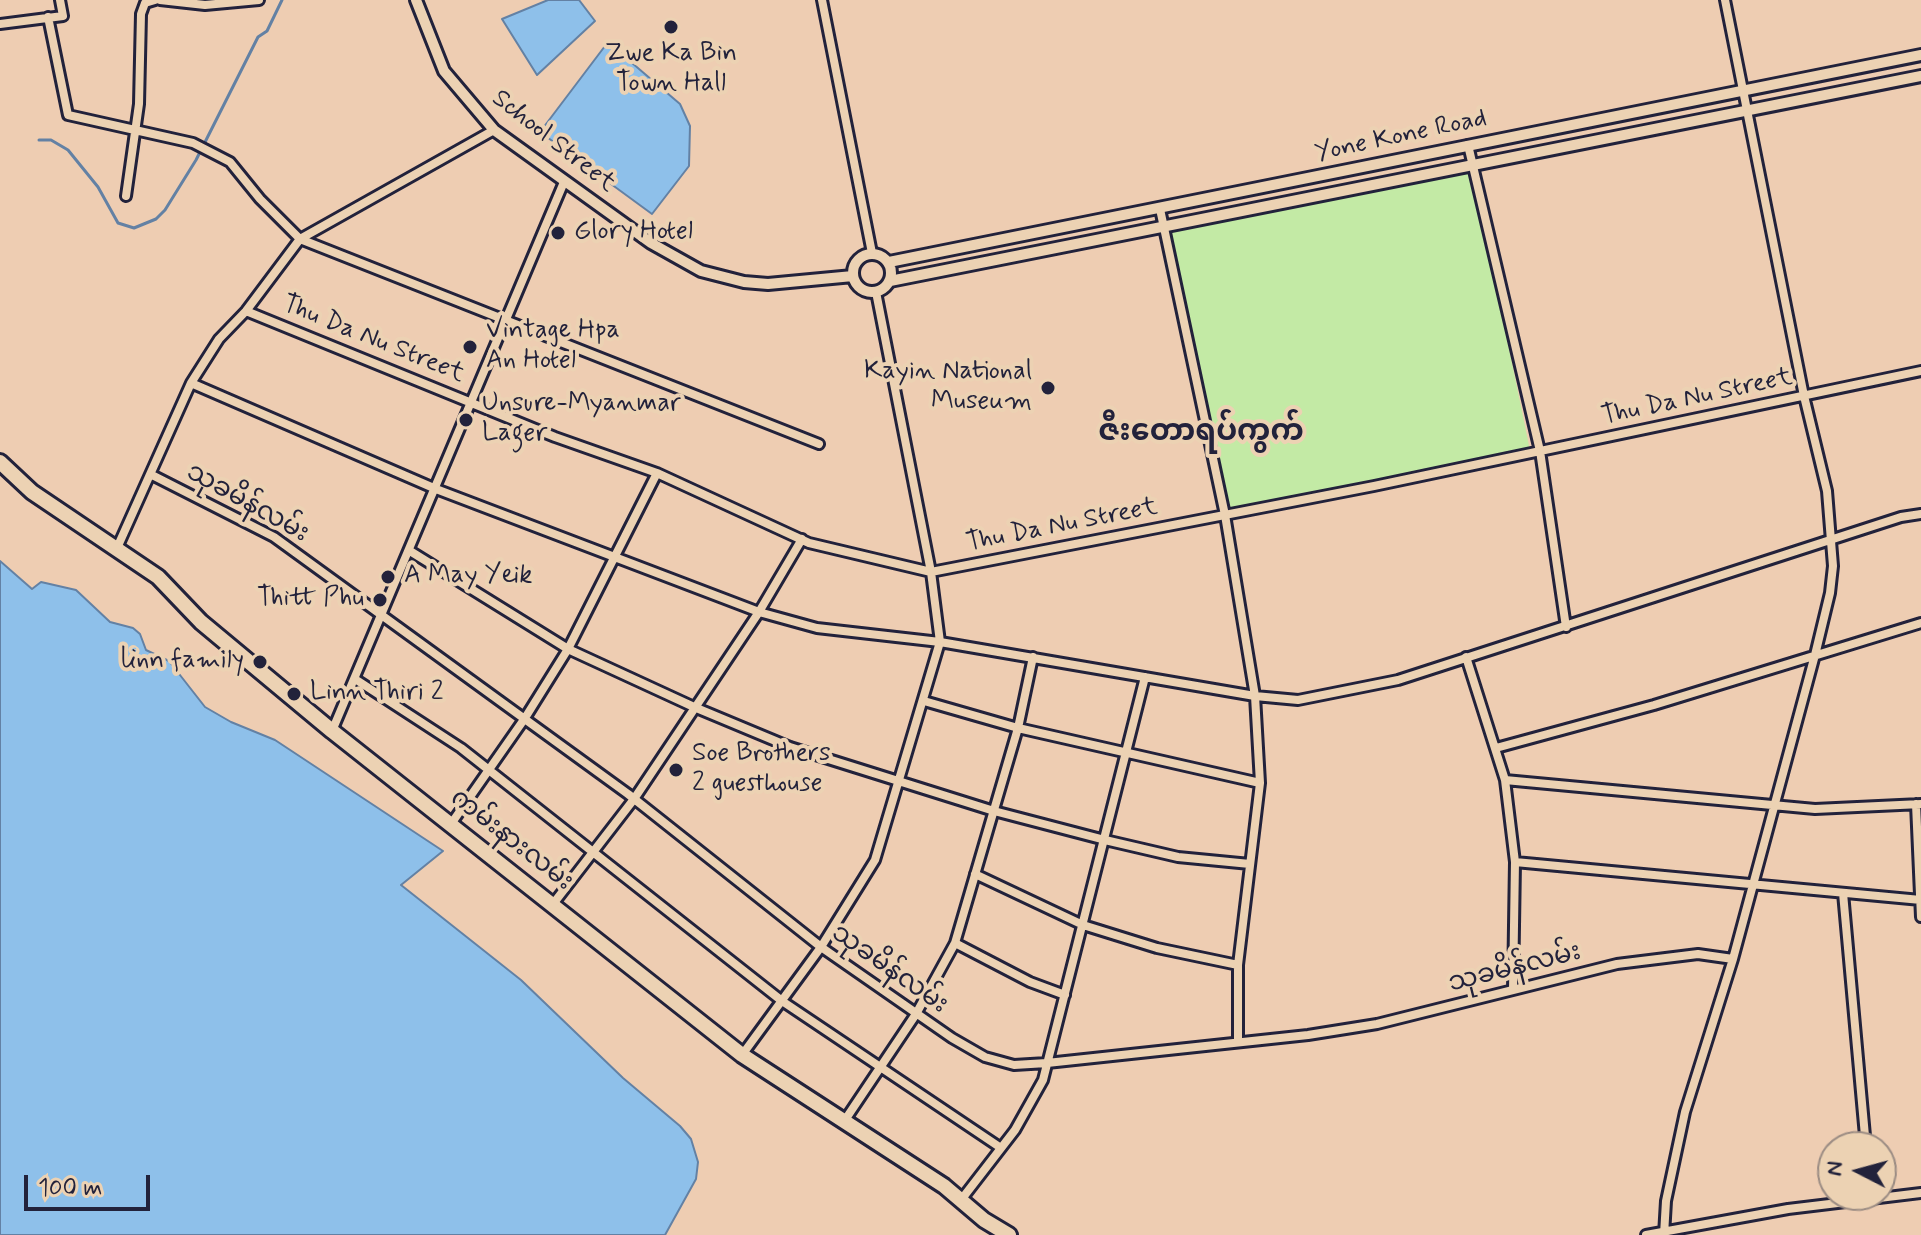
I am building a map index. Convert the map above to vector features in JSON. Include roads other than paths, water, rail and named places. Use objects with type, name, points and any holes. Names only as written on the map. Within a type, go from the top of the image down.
[{"type":"main road","name":"ကမ်းနားလမ်း","points":[[0,462],[32,492],[158,577],[201,622],[332,731],[742,1055],[845,1120],[1009,1235]]},
{"type":"street","points":[[0,24],[63,16],[60,0]]},
{"type":"street","points":[[126,196],[136,129],[141,14],[146,2],[158,0],[205,5],[259,0]]},
{"type":"street","name":"School Street","points":[[416,0],[444,71],[494,130],[682,262],[722,278],[768,284],[853,276]]},
{"type":"street","points":[[822,0],[872,253]]},
{"type":"street","points":[[1664,1234],[1668,1189],[1685,1112],[1733,959],[1750,885],[1830,593],[1832,539],[1827,491],[1804,396],[1725,0]]},
{"type":"street","points":[[48,17],[68,115],[193,143],[230,162],[260,199],[300,239],[819,444]]},
{"type":"street","name":"Yone Kone Road","points":[[889,262],[1921,55]]},
{"type":"street","points":[[876,292],[890,281],[1921,76]]},
{"type":"street","points":[[1637,112],[1639,131]]},
{"type":"street","points":[[117,548],[191,383],[219,339],[246,311],[300,239],[494,130]]},
{"type":"street","points":[[1468,145],[1540,451],[1566,627]]},
{"type":"street","points":[[332,731],[384,615],[564,182]]},
{"type":"street","points":[[1160,209],[1225,515],[1255,696],[1260,783],[1238,965],[1238,1041]]},
{"type":"street","points":[[1017,238],[1019,255]]},
{"type":"street","points":[[872,253],[889,262],[890,281]]},
{"type":"street","points":[[872,253],[860,258],[853,276],[859,287],[876,292]]},
{"type":"street","points":[[742,1055],[821,947],[875,860],[901,782],[940,642],[931,572],[876,292]]},
{"type":"street","name":"Thu Da Nu Street","points":[[246,311],[470,402],[657,473],[802,539],[931,572],[1225,515],[1921,371]]},
{"type":"street","points":[[191,383],[436,489],[759,612],[817,628],[940,642],[1255,696],[1298,700],[1398,680],[1832,539],[1921,514]]},
{"type":"street","points":[[451,824],[525,718],[568,649],[612,556],[657,473]]},
{"type":"street","name":"သုခမိန်လမ်း","points":[[152,475],[274,537],[634,799],[821,947],[916,1014],[985,1057],[1014,1065],[1047,1063],[1377,1024],[1633,961],[1698,954],[1733,959]]},
{"type":"street","points":[[553,904],[634,799],[759,612],[802,539]]},
{"type":"street","points":[[410,551],[568,649],[790,747],[994,811],[1105,840],[1178,857],[1250,864]]},
{"type":"street","points":[[1496,748],[1654,705],[1921,623]]},
{"type":"street","points":[[845,1120],[916,1014],[955,943],[1018,728],[1033,657]]},
{"type":"street","points":[[1466,657],[1505,780],[1515,862],[1513,990]]},
{"type":"street","points":[[961,1200],[1034,1098],[1047,1063],[1145,677]]},
{"type":"street","points":[[355,679],[435,729],[489,769],[782,1001],[1001,1148]]},
{"type":"street","points":[[924,701],[1018,728],[1260,783]]},
{"type":"street","points":[[1505,780],[1815,809],[1918,804],[1921,917]]},
{"type":"street","points":[[1515,862],[1920,900]]},
{"type":"street","points":[[975,874],[1083,925],[1157,948],[1238,965]]},
{"type":"street","points":[[1843,893],[1865,1131]]},
{"type":"street","points":[[955,943],[1030,982],[1065,995]]},
{"type":"street","points":[[1897,1195],[1921,1193]]},
{"type":"street","points":[[1646,1235],[1817,1205]]},
{"type":"water","points":[[548,0],[579,0],[595,21],[537,75],[502,19]]},
{"type":"water","points":[[611,45],[680,104],[690,126],[689,166],[652,214],[540,132],[605,46]]},
{"type":"water","points":[[0,561],[32,589],[41,582],[76,590],[110,622],[133,628],[140,634],[146,650],[169,661],[205,707],[231,722],[275,740],[443,851],[401,885],[521,980],[691,1139],[698,1162],[696,1179],[665,1235],[0,1235]]},
{"type":"waterway","points":[[39,140],[51,140],[68,150],[98,187],[118,223],[134,228],[156,219],[196,160],[258,37],[267,31],[282,0]]},
{"type":"place","name":"Zwe Ka Bin Town Hall","points":[[671,27]]},
{"type":"place","name":"Glory Hotel","points":[[558,233]]},
{"type":"place","name":"Vintage Hpa An Hotel","points":[[470,347]]},
{"type":"place","name":"Kayin National Museum","points":[[1048,388]]},
{"type":"place","name":"Unsure-Myanmar Lager","points":[[466,420]]},
{"type":"place","name":"A May Yeik","points":[[388,577]]},
{"type":"place","name":"Thitt Phu","points":[[380,600]]},
{"type":"place","name":"linn family","points":[[260,662]]},
{"type":"place","name":"Linn Thiri 2","points":[[294,694]]},
{"type":"place","name":"Soe Brothers 2 guesthouse","points":[[676,770]]},
{"type":"district","name":"ဇီးတောရပ်ကွက်","points":[[1201,434]]}]
